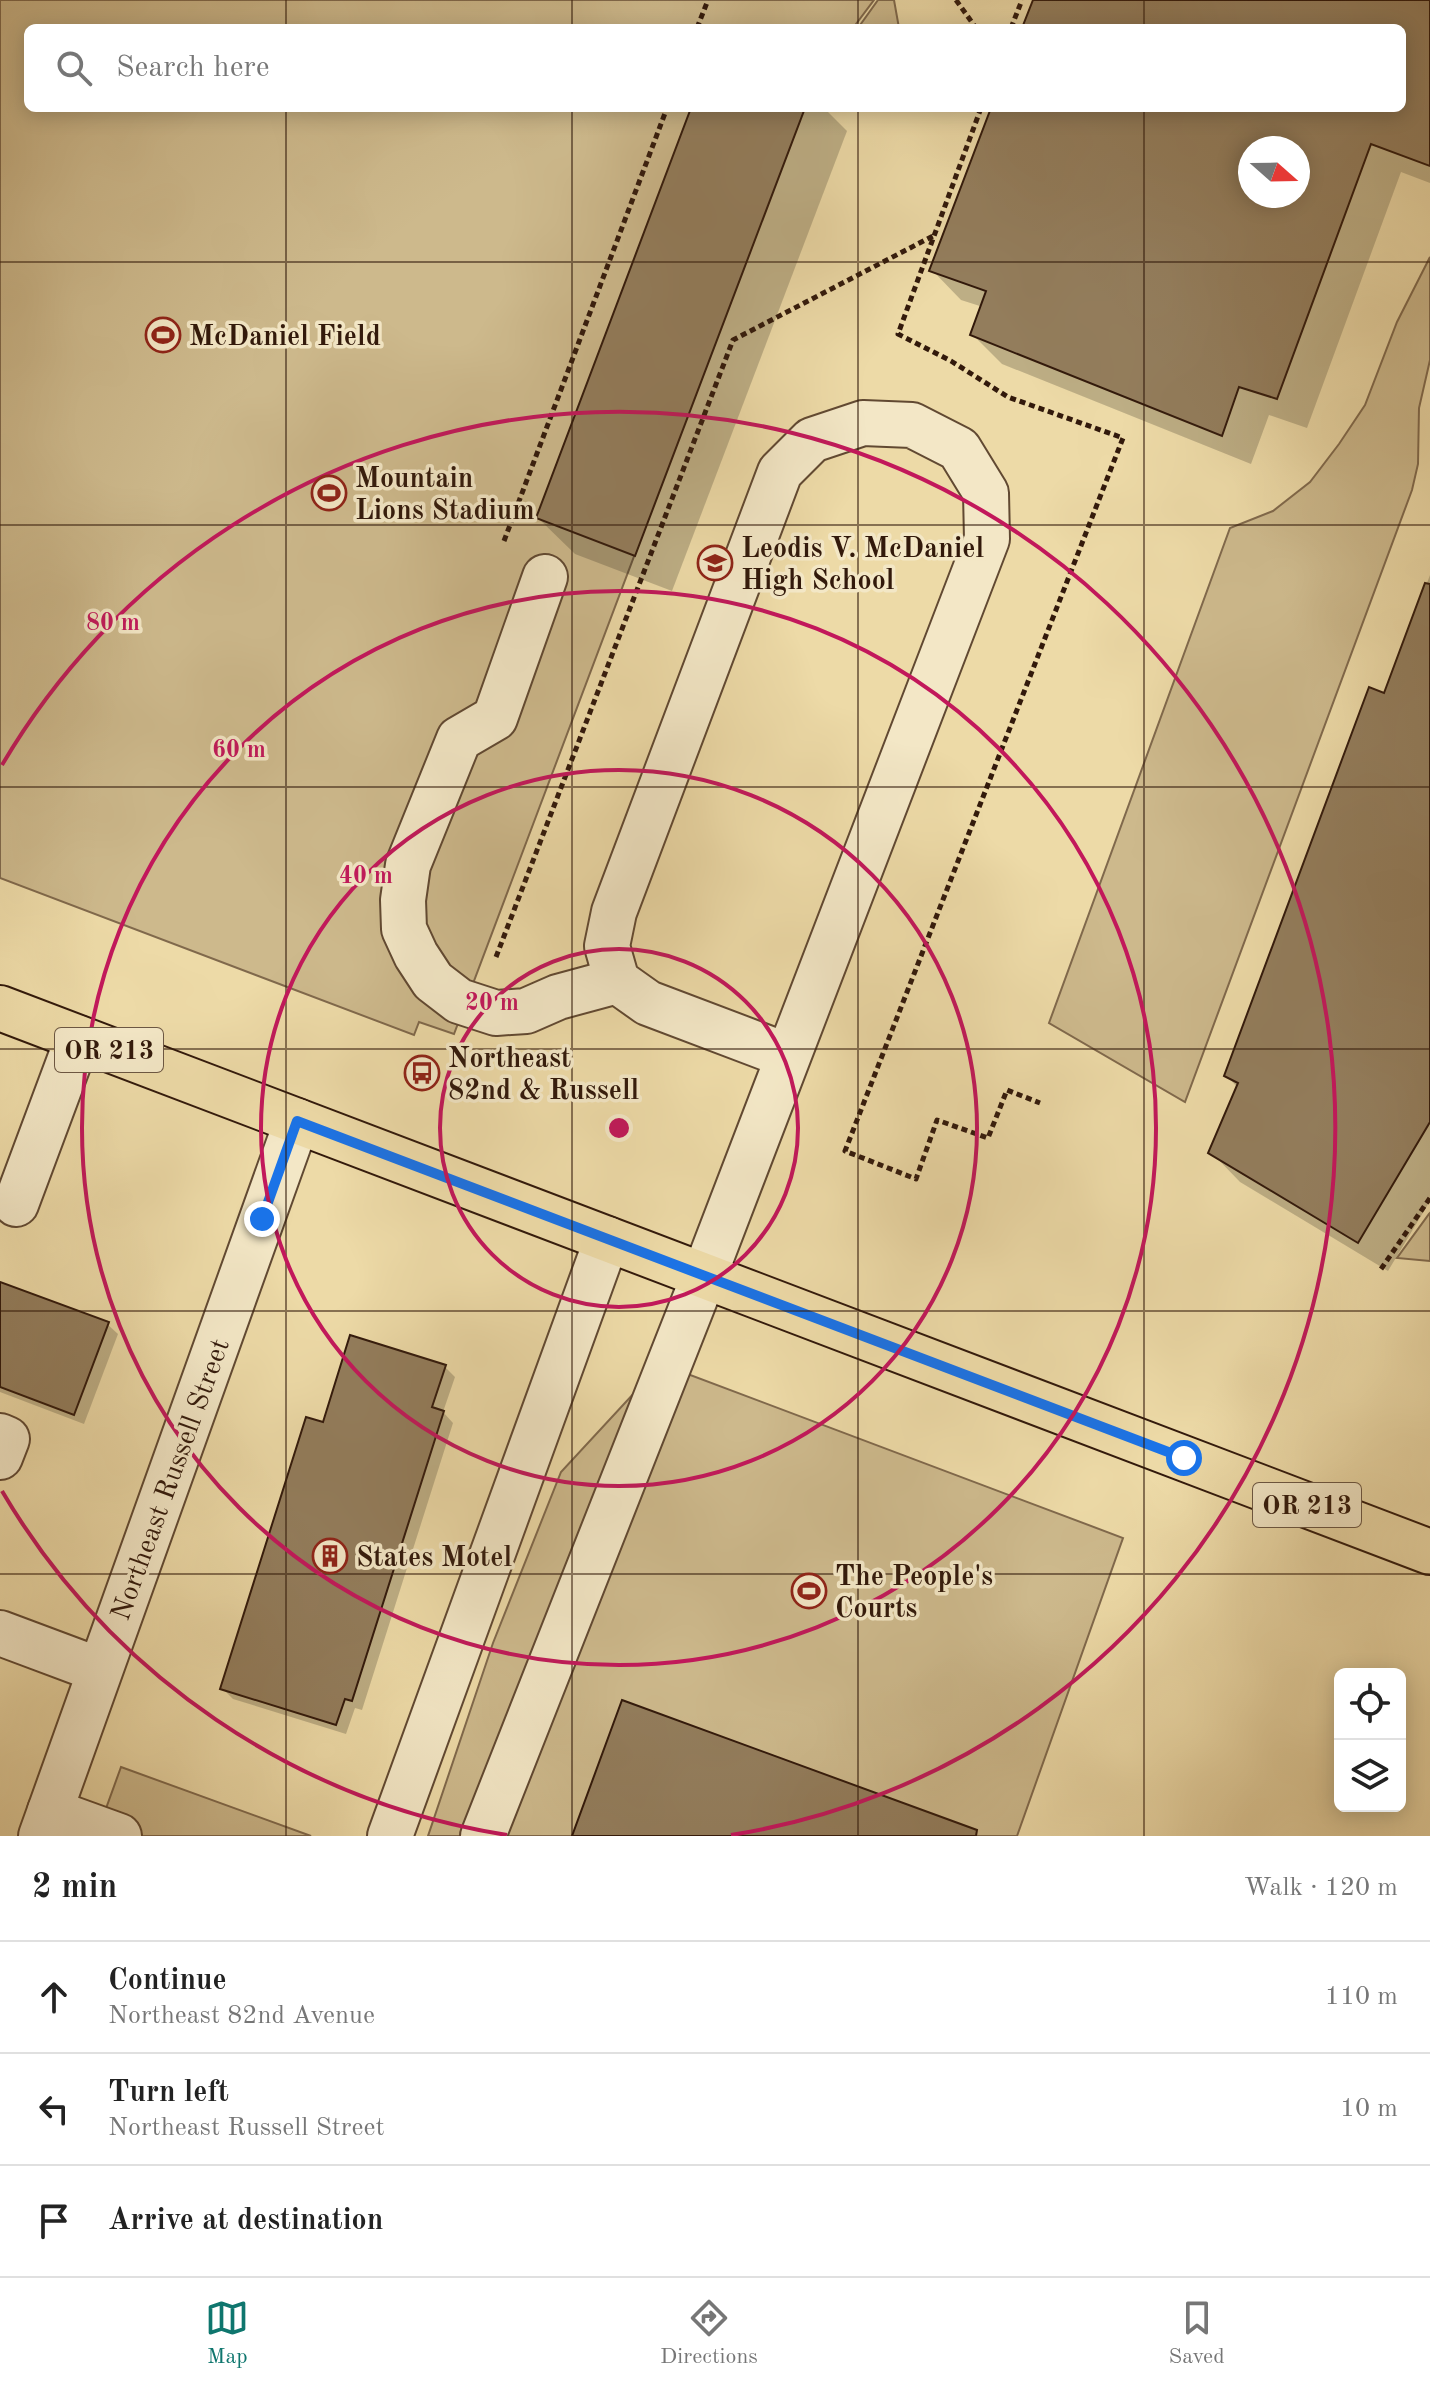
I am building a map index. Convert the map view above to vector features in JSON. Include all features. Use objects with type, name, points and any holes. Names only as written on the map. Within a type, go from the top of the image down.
[{"type":"main road","name":"OR 213","points":[[0,1008],[1430,1552]]},
{"type":"street","points":[[483,1836],[704,1276],[987,539],[986,493],[959,449],[912,425],[863,423],[812,440],[780,472],[614,912],[607,946],[617,981],[648,1003],[788,1056]]},
{"type":"street","points":[[545,577],[495,718],[459,739],[408,865],[403,900],[404,929],[433,981],[459,1001],[496,1013],[526,1011],[558,997],[617,981]]},
{"type":"street","points":[[16,1204],[78,1038]]},
{"type":"street","name":"Northeast Russell Street","points":[[46,1824],[297,1121]]},
{"type":"street","points":[[390,1836],[607,1239]]},
{"type":"street","points":[[0,1436],[7,1439],[0,1457]]},
{"type":"street","points":[[0,1633],[99,1670]]},
{"type":"street","points":[[46,1824],[119,1836]]},
{"type":"path","points":[[699,24],[708,0]]},
{"type":"path","points":[[956,0],[973,24]]},
{"type":"path","points":[[1013,24],[1022,0]]},
{"type":"path","points":[[501,552],[666,112]]},
{"type":"path","points":[[980,112],[898,334],[951,361],[1008,397],[1123,438],[845,1151],[916,1179],[937,1120],[988,1138],[1007,1090],[1040,1103]]},
{"type":"path","points":[[477,1006],[733,340],[934,236]]},
{"type":"path","points":[[1381,1269],[1430,1198]]},
{"type":"shaded area","name":"Mountain Lions Stadium","points":[[0,0],[874,0],[856,24],[24,24],[24,112],[801,112],[454,1034],[419,1022],[414,1035],[0,878]]},
{"type":"shaded area","points":[[878,0],[894,0],[898,24],[861,24]]},
{"type":"shaded area","points":[[1430,257],[1430,360],[1419,408],[1418,464],[1412,490],[1185,1102],[1049,1023],[1230,528],[1273,511],[1310,482],[1339,444],[1365,405],[1397,322]]},
{"type":"shaded area","points":[[1429,1214],[1430,1261],[1397,1258]]},
{"type":"shaded area","name":"The People's Courts","points":[[661,1364],[1123,1538],[1017,1836],[428,1836],[493,1643],[561,1472]]},
{"type":"shaded area","points":[[121,1767],[311,1836],[96,1836]]},
{"type":"building","points":[[1033,0],[1430,0],[1430,166],[1371,144],[1277,399],[1239,387],[1222,436],[970,335],[986,291],[929,271],[989,112],[1406,112],[1406,24],[1024,24]]},
{"type":"building","points":[[689,112],[803,112],[635,556],[536,518]]},
{"type":"building","points":[[1425,583],[1430,584],[1430,1122],[1358,1243],[1208,1153],[1238,1083],[1224,1076],[1369,687],[1384,693]]},
{"type":"building","points":[[0,1282],[109,1322],[74,1415],[0,1387]]},
{"type":"building","name":"States Motel","points":[[350,1335],[446,1365],[432,1407],[444,1411],[352,1701],[345,1699],[336,1725],[220,1689],[306,1417],[323,1422]]},
{"type":"building","points":[[622,1700],[977,1830],[976,1836],[572,1836]]},
{"type":"place","name":"McDaniel Field","points":[[163,335]]},
{"type":"place","name":"Mountain Lions Stadium","points":[[329,493]]},
{"type":"place","name":"Leodis V. McDaniel High School","points":[[715,563]]},
{"type":"place","name":"Northeast 82nd & Russell","points":[[422,1073]]},
{"type":"place","name":"States Motel","points":[[330,1556]]},
{"type":"place","name":"The People's Courts","points":[[809,1591]]},
{"type":"route","points":[[262,1219],[297,1121],[1184,1458]]}]
